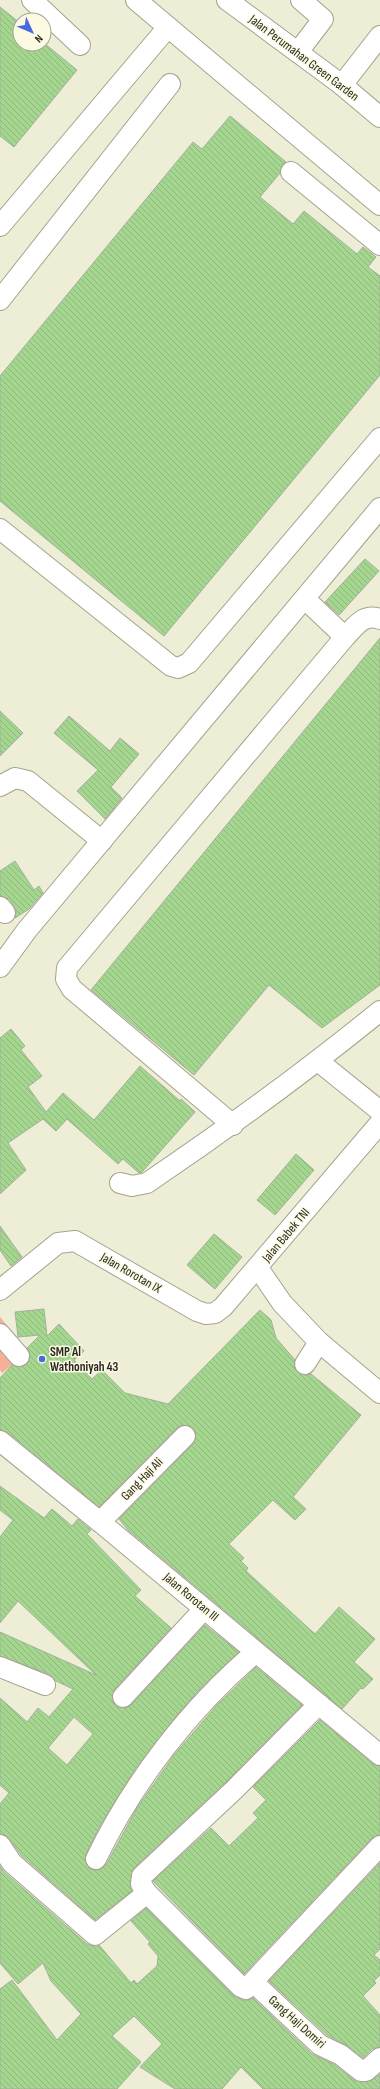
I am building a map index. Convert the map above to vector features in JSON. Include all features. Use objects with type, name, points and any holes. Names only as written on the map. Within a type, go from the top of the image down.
[{"type":"street","points":[[32,0],[80,45]]},
{"type":"street","points":[[136,0],[380,205]]},
{"type":"street","name":"Jalan Perumahan Green Garden","points":[[227,0],[342,85],[380,117]]},
{"type":"street","points":[[298,52],[323,19],[301,0]]},
{"type":"street","points":[[0,226],[168,27]]},
{"type":"street","points":[[342,85],[380,36]]},
{"type":"street","points":[[0,300],[170,84]]},
{"type":"street","points":[[291,172],[380,245]]},
{"type":"street","points":[[0,529],[171,666],[178,668],[189,663],[380,438]]},
{"type":"street","points":[[0,967],[27,930],[380,508]]},
{"type":"street","points":[[305,599],[345,637]]},
{"type":"street","points":[[233,1125],[72,989],[66,979],[67,968],[345,637],[362,620],[371,616],[380,619]]},
{"type":"street","points":[[0,786],[15,778],[28,780],[102,841]]},
{"type":"street","points":[[120,1183],[132,1186],[147,1183],[233,1125],[318,1061],[380,1011]]},
{"type":"street","points":[[318,1061],[380,1111]]},
{"type":"street","name":"Jalan Babek TNI","points":[[380,1123],[258,1268],[282,1303],[319,1342],[380,1393]]},
{"type":"street","name":"Jalan Rorotan IX","points":[[0,1290],[58,1243],[65,1241],[75,1241],[81,1244],[196,1311],[206,1314],[215,1313],[223,1307],[258,1268]]},
{"type":"street","points":[[0,1334],[19,1356]]},
{"type":"street","points":[[305,1364],[319,1342]]},
{"type":"street","name":"Gang Haji Ali","points":[[100,1522],[185,1436]]},
{"type":"street","name":"Jalan Rorotan III","points":[[0,1441],[100,1522],[380,1755]]},
{"type":"street","points":[[123,1697],[204,1609]]},
{"type":"street","points":[[96,1859],[110,1830],[149,1771],[179,1731],[235,1670],[256,1652]]},
{"type":"street","points":[[0,1667],[45,1685]]},
{"type":"street","points":[[319,1704],[234,1790],[142,1876],[140,1882],[147,1893],[241,1987],[246,1989],[254,1983],[380,1846]]},
{"type":"street","points":[[0,1845],[12,1863],[96,1935],[147,1893]]},
{"type":"street","name":"Gang Haji Domiri","points":[[254,1983],[320,2045],[341,2055],[361,2071],[366,2071],[380,2058]]},
{"type":"shaded area","points":[[0,1317],[28,1351],[2,1373],[0,1370]]},
{"type":"building","points":[[0,7],[12,17],[12,52],[52,52],[52,50],[77,70],[14,147],[0,136]]},
{"type":"building","points":[[230,116],[286,162],[282,165],[280,173],[260,197],[293,224],[304,211],[357,254],[363,247],[376,257],[368,267],[380,276],[380,375],[164,636],[0,501],[0,376],[193,142],[202,149]]},
{"type":"building","points":[[365,559],[379,571],[339,615],[325,602]]},
{"type":"building","points":[[380,638],[380,985],[322,1028],[269,985],[194,1075],[91,990]]},
{"type":"building","points":[[0,711],[23,733],[0,756]]},
{"type":"building","points":[[69,716],[110,751],[120,738],[139,754],[111,787],[122,798],[105,819],[77,791],[98,770],[54,733]]},
{"type":"building","points":[[15,861],[34,890],[39,886],[43,893],[29,909],[15,918],[16,911],[14,906],[9,899],[0,896],[0,871]]},
{"type":"building","points":[[11,1029],[25,1046],[21,1050],[42,1076],[28,1087],[46,1112],[63,1093],[94,1120],[140,1066],[195,1112],[142,1172],[139,1173],[123,1159],[118,1164],[67,1119],[56,1131],[43,1119],[8,1143],[26,1170],[0,1194],[0,1038]]},
{"type":"building","points":[[296,1154],[314,1170],[275,1215],[257,1200]]},
{"type":"building","points":[[0,1226],[22,1257],[11,1266],[0,1250]]},
{"type":"building","points":[[214,1234],[242,1257],[215,1289],[187,1265]]},
{"type":"building","points":[[44,1309],[47,1336],[59,1324],[84,1351],[74,1360],[92,1379],[102,1370],[125,1393],[168,1404],[260,1310],[271,1320],[276,1338],[295,1360],[295,1369],[299,1373],[305,1375],[311,1374],[361,1415],[293,1497],[306,1509],[295,1520],[273,1500],[229,1544],[244,1558],[241,1561],[248,1568],[246,1571],[315,1634],[339,1607],[375,1639],[354,1662],[373,1679],[363,1689],[361,1688],[342,1709],[128,1530],[119,1519],[193,1444],[196,1433],[193,1428],[182,1425],[177,1428],[99,1507],[7,1432],[0,1430],[0,1378],[12,1365],[21,1367],[27,1364],[30,1354],[27,1348],[40,1335],[18,1337],[15,1312]]},
{"type":"building","points":[[0,1486],[44,1518],[52,1509],[72,1526],[78,1519],[91,1530],[87,1534],[141,1590],[135,1596],[171,1628],[114,1690],[112,1700],[116,1706],[126,1708],[131,1705],[205,1625],[239,1652],[200,1689],[178,1714],[136,1768],[101,1824],[86,1854],[85,1860],[90,1869],[97,1870],[106,1865],[137,1808],[174,1755],[217,1705],[256,1667],[302,1705],[226,1782],[134,1868],[130,1883],[132,1891],[95,1920],[21,1855],[9,1838],[0,1834],[0,1804],[9,1793],[0,1785],[0,1698],[27,1722],[38,1708],[49,1717],[73,1689],[56,1681],[49,1674],[0,1656],[0,1632],[96,1675],[18,1601],[0,1623],[0,1537],[13,1520],[0,1510]],"holes":[[[74,1717],[93,1734],[67,1765],[48,1748]]]},
{"type":"building","points":[[320,1720],[373,1764],[380,1766],[380,1835],[372,1838],[244,1974],[153,1881],[211,1828],[229,1846],[258,1818],[253,1813],[266,1800],[253,1787]]},
{"type":"building","points":[[380,1863],[380,1949],[374,1955],[380,1960],[380,1975],[374,1981],[376,1983],[363,1996],[380,2015],[380,2047],[372,2049],[363,2058],[346,2045],[327,2035],[269,1981]]},
{"type":"building","points":[[0,1866],[4,1872],[87,1944],[92,1946],[99,1945],[131,1983],[134,1980],[137,1984],[157,1966],[158,1956],[148,1944],[150,1942],[131,1921],[146,1908],[233,1995],[242,2000],[253,1998],[312,2054],[335,2065],[354,2080],[367,2082],[380,2074],[380,2089],[263,2089],[241,2067],[222,2089],[175,2089],[140,2067],[162,2044],[134,2016],[112,2036],[141,2062],[117,2089],[0,2089],[0,1989],[12,1980],[57,2040],[81,2014],[51,1981],[43,1963],[18,1984],[0,1963]]},
{"type":"place","name":"SMP Al Wathoniyah 43","points":[[42,1359]]}]
